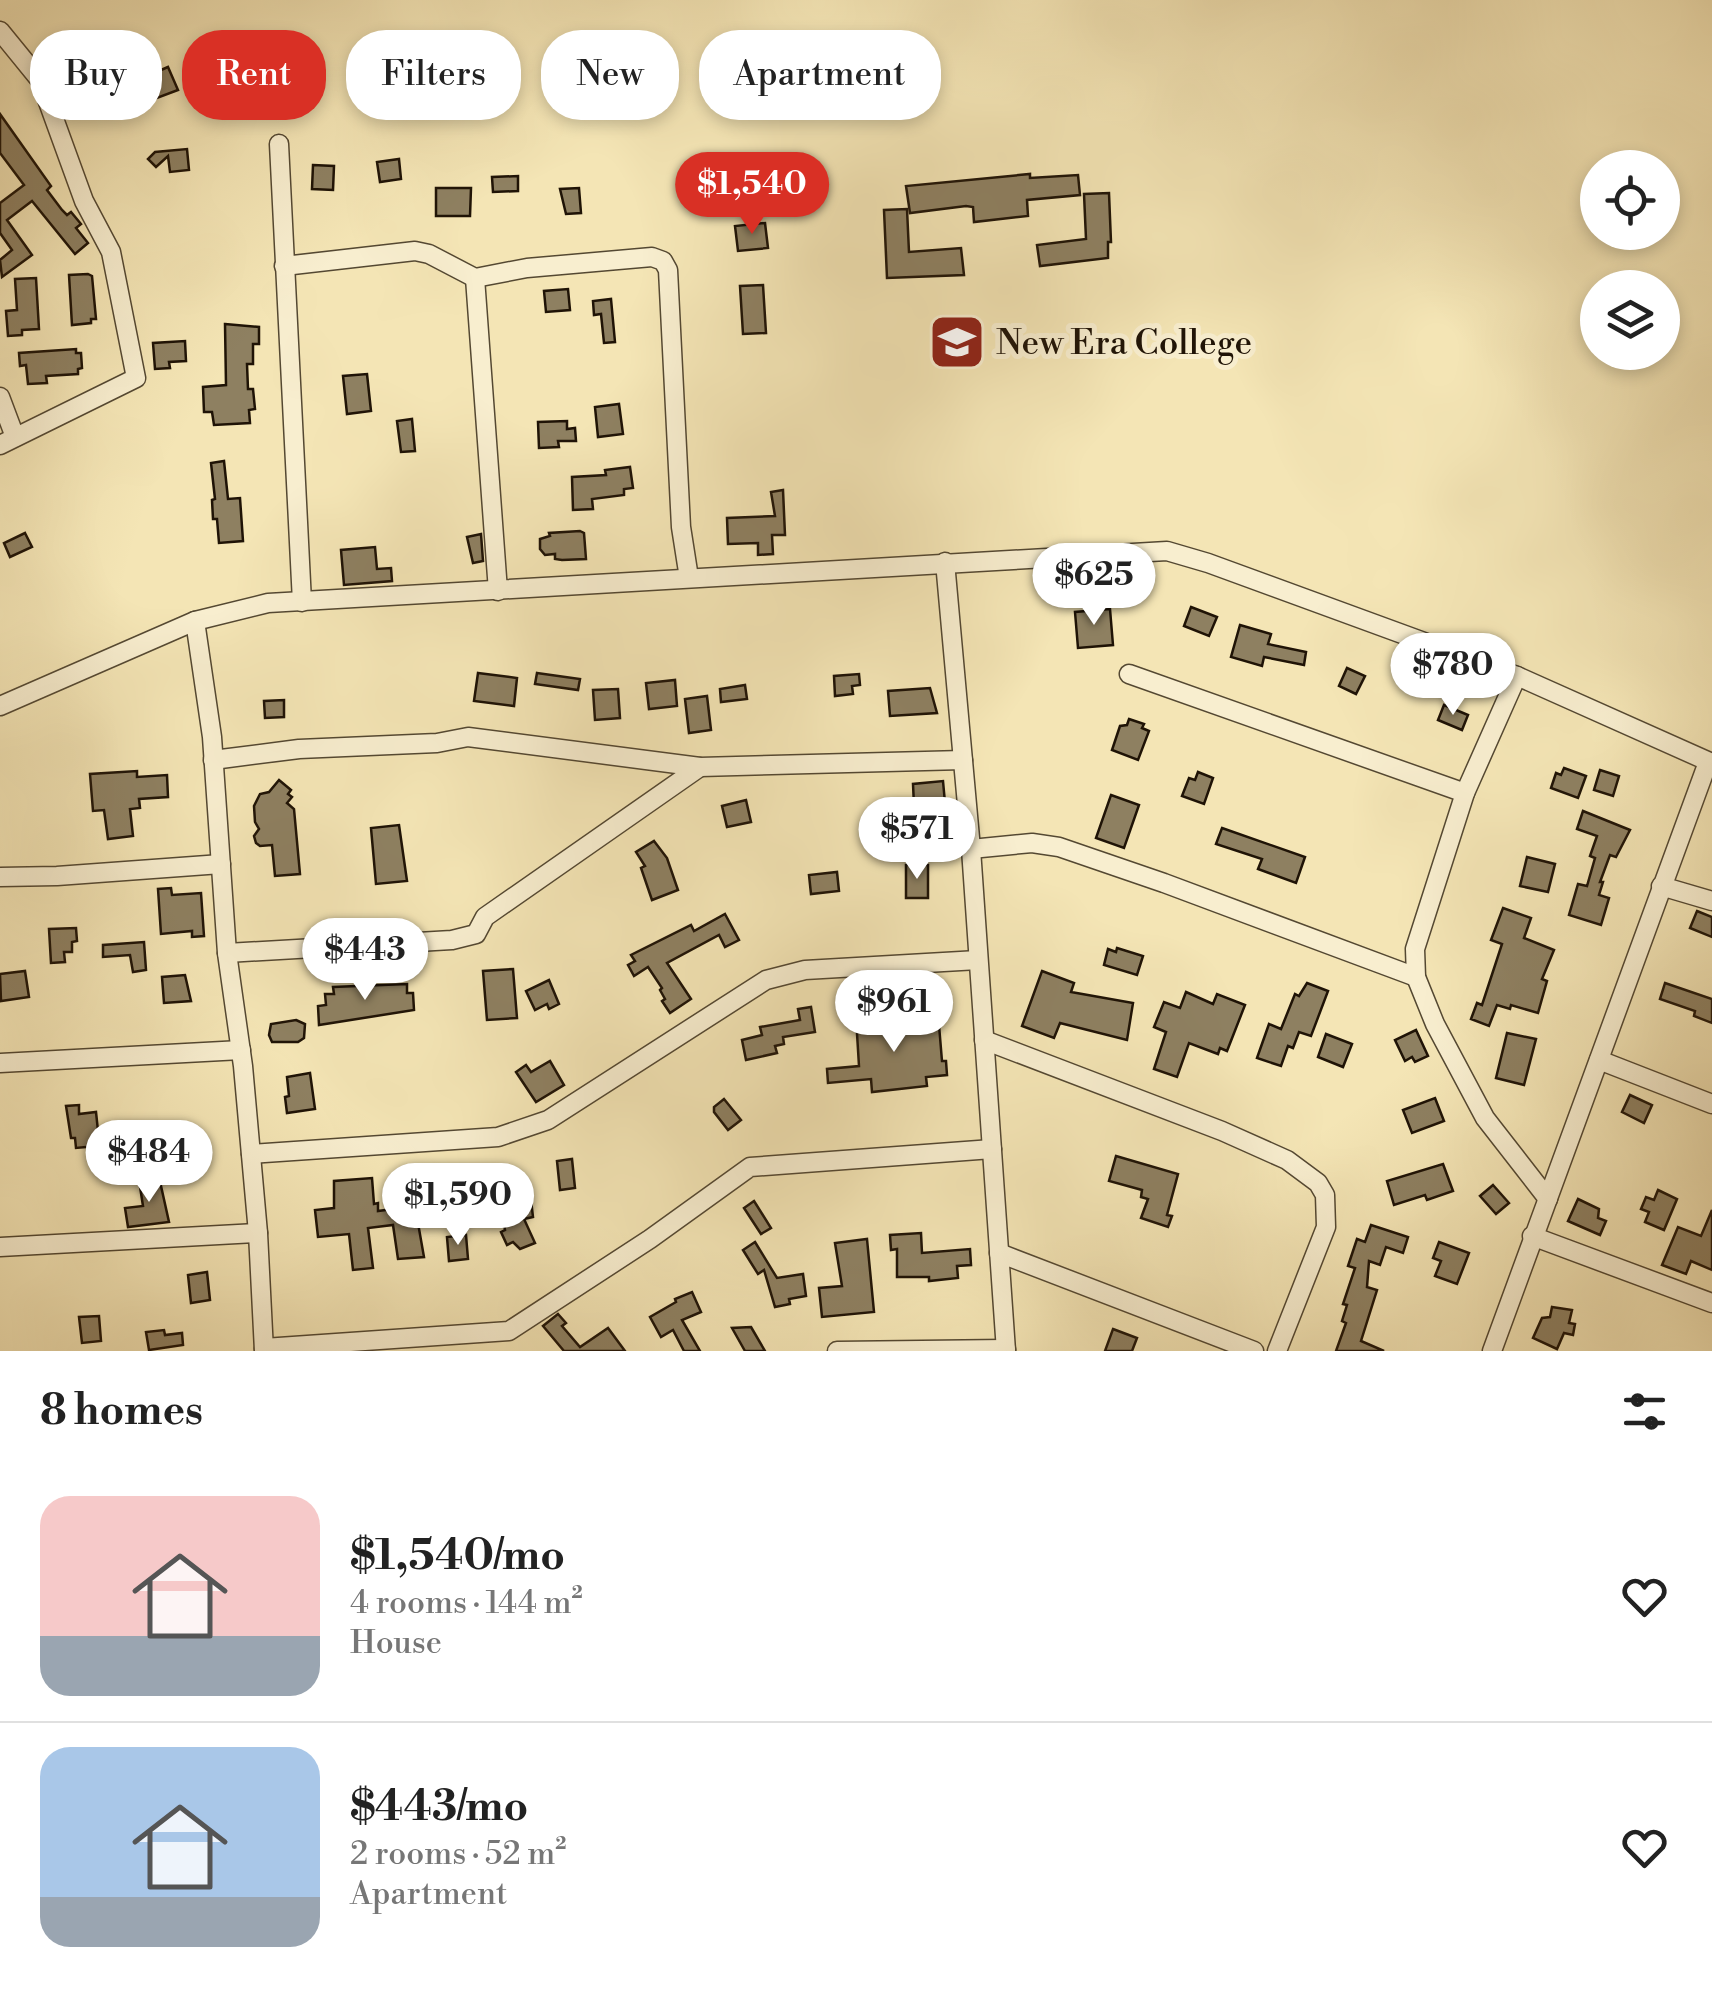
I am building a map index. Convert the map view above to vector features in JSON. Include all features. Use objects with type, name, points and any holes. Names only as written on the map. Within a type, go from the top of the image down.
[{"type":"street","points":[[0,31],[40,80],[84,201],[112,252],[136,378],[8,441],[0,398]]},
{"type":"street","points":[[278,144],[302,602]]},
{"type":"street","points":[[284,266],[415,252],[429,254],[475,278],[526,268],[634,258],[663,261],[668,270],[681,527],[688,578]]},
{"type":"street","points":[[475,278],[498,591]]},
{"type":"street","points":[[0,706],[194,621],[236,609],[1167,551],[1208,562],[1518,676],[1710,763],[1661,886],[1492,1351]]},
{"type":"street","points":[[837,1351],[1006,1350],[971,848],[945,562]]},
{"type":"street","points":[[194,621],[213,760],[227,953],[251,1154],[264,1350],[510,1331],[750,1168],[992,1149]]},
{"type":"street","points":[[1129,674],[1465,794]]},
{"type":"street","points":[[1518,676],[1465,794],[1414,949],[1416,978],[1434,1024],[1486,1118],[1548,1199]]},
{"type":"street","points":[[213,760],[299,749],[438,743],[468,737],[700,767],[964,760]]},
{"type":"street","points":[[227,953],[452,940],[476,934],[485,918],[700,767]]},
{"type":"street","points":[[971,848],[1032,843],[1059,847],[1164,882],[1416,978]]},
{"type":"street","points":[[0,876],[56,876],[220,864]]},
{"type":"street","points":[[1661,886],[1712,901]]},
{"type":"street","points":[[251,1154],[498,1137],[548,1120],[766,980],[805,970],[978,960]]},
{"type":"street","points":[[984,1040],[1222,1131],[1288,1160],[1318,1184],[1325,1195],[1326,1227],[1277,1351]]},
{"type":"street","points":[[0,1062],[241,1050]]},
{"type":"street","points":[[1599,1060],[1712,1104]]},
{"type":"street","points":[[0,1246],[258,1233]]},
{"type":"street","points":[[1532,1236],[1712,1303]]},
{"type":"street","points":[[999,1254],[1254,1351]]},
{"type":"building","points":[[168,67],[178,90],[162,96],[162,70]]},
{"type":"building","points":[[0,114],[51,186],[47,190],[67,215],[71,212],[81,224],[76,228],[88,243],[75,254],[32,201],[7,220],[32,255],[2,277],[0,260],[12,250],[0,233],[0,203],[24,185],[0,153]]},
{"type":"building","points":[[187,149],[189,170],[170,172],[168,156],[156,167],[148,159],[155,152]]},
{"type":"building","points":[[399,159],[401,179],[380,182],[377,162]]},
{"type":"building","points":[[313,165],[334,166],[333,190],[312,189]]},
{"type":"building","points":[[1030,174],[1030,178],[1078,175],[1080,195],[1027,200],[1028,216],[974,222],[973,207],[966,206],[910,213],[906,186]]},
{"type":"building","points":[[518,176],[518,191],[493,192],[492,177]]},
{"type":"building","points":[[436,188],[471,188],[470,216],[436,216]]},
{"type":"building","points":[[579,188],[581,213],[566,214],[560,189]]},
{"type":"building","points":[[1109,193],[1108,258],[1040,266],[1037,245],[1086,239],[1084,194]]},
{"type":"building","points":[[907,209],[909,252],[961,248],[964,275],[887,278],[884,210]]},
{"type":"building","points":[[765,223],[768,248],[738,251],[735,226]]},
{"type":"building","points":[[69,275],[92,276],[96,319],[72,325]]},
{"type":"building","points":[[36,278],[39,329],[8,336],[6,311],[17,310],[15,279]]},
{"type":"building","points":[[763,285],[766,333],[743,334],[740,286]]},
{"type":"building","points":[[568,289],[570,310],[546,312],[544,291]]},
{"type":"building","points":[[611,299],[615,342],[604,343],[601,314],[594,315],[593,301]]},
{"type":"building","points":[[225,324],[259,327],[259,344],[253,344],[253,364],[247,364],[248,389],[253,389],[255,409],[249,410],[250,423],[214,425],[212,412],[204,412],[203,387],[226,385]]},
{"type":"building","points":[[185,341],[186,361],[169,362],[170,368],[155,369],[153,343]]},
{"type":"building","points":[[76,349],[76,353],[81,353],[82,368],[78,374],[46,376],[47,383],[28,384],[26,365],[20,366],[19,353]]},
{"type":"building","points":[[367,374],[371,411],[347,414],[343,376]]},
{"type":"building","points":[[619,404],[623,434],[598,437],[595,407]]},
{"type":"building","points":[[412,419],[415,451],[401,452],[397,421]]},
{"type":"building","points":[[567,421],[567,429],[575,428],[576,441],[558,441],[559,447],[539,448],[538,422]]},
{"type":"building","points":[[224,461],[228,499],[240,498],[243,541],[219,543],[217,519],[213,519],[211,463]]},
{"type":"building","points":[[630,467],[633,488],[624,489],[624,495],[592,499],[593,509],[573,510],[572,477],[606,475],[605,470]]},
{"type":"building","points":[[783,490],[785,535],[772,535],[773,554],[758,555],[758,543],[728,544],[727,518],[775,516],[771,492]]},
{"type":"building","points":[[25,533],[32,547],[10,557],[4,543]]},
{"type":"building","points":[[549,533],[584,533],[586,559],[555,559],[555,554],[545,555],[540,549],[540,539],[550,536]]},
{"type":"building","points":[[481,534],[483,561],[473,563],[467,537]]},
{"type":"building","points":[[375,547],[377,569],[391,568],[392,581],[344,585],[341,550]]},
{"type":"building","points":[[1191,607],[1217,617],[1209,636],[1184,626]]},
{"type":"building","points":[[1110,609],[1113,645],[1078,648],[1075,612]]},
{"type":"building","points":[[1240,625],[1271,634],[1268,644],[1306,652],[1304,665],[1264,657],[1262,666],[1231,657]]},
{"type":"building","points":[[1347,668],[1365,676],[1356,694],[1339,686]]},
{"type":"building","points":[[478,673],[517,678],[514,706],[474,701]]},
{"type":"building","points":[[537,673],[580,679],[578,690],[535,684]]},
{"type":"building","points":[[859,674],[860,685],[852,686],[853,694],[835,696],[834,676]]},
{"type":"building","points":[[675,680],[677,706],[649,709],[646,683]]},
{"type":"building","points":[[745,685],[747,699],[721,702],[720,689]]},
{"type":"building","points":[[930,688],[937,713],[890,716],[888,691]]},
{"type":"building","points":[[618,689],[620,718],[595,720],[593,690]]},
{"type":"building","points":[[707,696],[711,730],[689,733],[685,699]]},
{"type":"building","points":[[284,700],[284,717],[265,718],[264,701]]},
{"type":"building","points":[[1444,705],[1468,715],[1462,730],[1438,720]]},
{"type":"building","points":[[1129,719],[1144,724],[1142,728],[1149,731],[1138,760],[1112,750],[1120,726],[1127,725]]},
{"type":"building","points":[[1564,768],[1586,776],[1578,798],[1551,788],[1556,773],[1561,775]]},
{"type":"building","points":[[1600,770],[1619,776],[1613,796],[1594,790]]},
{"type":"building","points":[[137,771],[137,777],[167,775],[168,797],[139,799],[140,808],[130,809],[133,836],[108,839],[104,810],[93,811],[90,774]]},
{"type":"building","points":[[1198,772],[1213,778],[1204,804],[1182,796],[1189,778],[1195,780]]},
{"type":"building","points":[[279,780],[291,790],[288,794],[292,797],[287,803],[294,809],[300,874],[275,876],[272,845],[260,846],[254,836],[259,829],[254,806],[260,794],[269,792]]},
{"type":"building","points":[[943,781],[945,803],[914,806],[913,784]]},
{"type":"building","points":[[1111,795],[1139,805],[1124,848],[1096,838]]},
{"type":"building","points":[[746,800],[751,822],[727,827],[722,806]]},
{"type":"building","points":[[1583,811],[1630,830],[1616,857],[1610,855],[1600,882],[1599,895],[1609,898],[1601,925],[1569,915],[1578,884],[1587,886],[1595,858],[1590,856],[1597,836],[1577,829]]},
{"type":"building","points":[[399,825],[407,881],[376,884],[371,828]]},
{"type":"building","points":[[1222,828],[1305,857],[1296,883],[1258,869],[1262,859],[1216,844]]},
{"type":"building","points":[[654,841],[667,858],[678,890],[652,900],[641,868],[645,866],[636,852]]},
{"type":"building","points":[[1527,857],[1555,864],[1548,892],[1520,886]]},
{"type":"building","points":[[906,865],[928,865],[928,898],[906,898]]},
{"type":"building","points":[[837,872],[839,891],[811,894],[809,875]]},
{"type":"building","points":[[171,888],[172,895],[201,893],[204,936],[192,937],[192,931],[161,934],[158,889]]},
{"type":"building","points":[[1503,908],[1531,918],[1524,938],[1554,950],[1542,979],[1547,981],[1538,1013],[1497,1005],[1489,1026],[1471,1019],[1477,1003],[1482,1005],[1502,944],[1491,940]]},
{"type":"building","points":[[1697,911],[1712,917],[1712,937],[1690,928]]},
{"type":"building","points":[[725,914],[739,940],[725,947],[719,935],[667,963],[691,999],[670,1013],[662,1001],[662,988],[648,967],[634,976],[628,965],[635,961],[631,955],[691,925],[694,931]]},
{"type":"building","points":[[76,928],[77,941],[72,942],[72,952],[64,952],[65,962],[51,963],[49,929]]},
{"type":"building","points":[[144,942],[146,970],[133,972],[130,955],[103,957],[103,945]]},
{"type":"building","points":[[1117,948],[1143,956],[1137,975],[1104,965],[1108,949],[1116,952]]},
{"type":"building","points":[[513,969],[517,1018],[487,1020],[483,971]]},
{"type":"building","points":[[25,971],[29,997],[1,1001],[0,974]]},
{"type":"building","points":[[1042,971],[1074,983],[1071,992],[1133,1003],[1127,1040],[1060,1023],[1054,1038],[1022,1026]]},
{"type":"building","points":[[185,975],[191,1001],[164,1003],[162,977]]},
{"type":"building","points":[[549,980],[559,1004],[535,1010],[526,991]]},
{"type":"building","points":[[1307,983],[1328,991],[1311,1036],[1299,1032],[1293,1048],[1288,1046],[1281,1066],[1257,1058],[1269,1024],[1281,1029],[1295,994],[1299,996]]},
{"type":"building","points":[[1665,983],[1712,999],[1712,1023],[1694,1016],[1695,1011],[1660,999]]},
{"type":"building","points":[[407,984],[407,993],[413,993],[414,1010],[319,1025],[318,1006],[326,1005],[325,994],[334,994],[333,987]]},
{"type":"building","points":[[1186,992],[1213,1004],[1217,994],[1245,1005],[1227,1051],[1220,1048],[1218,1054],[1189,1043],[1177,1077],[1154,1069],[1166,1032],[1154,1027],[1164,1002],[1180,1008]]},
{"type":"building","points":[[811,1007],[815,1032],[783,1037],[784,1044],[775,1046],[777,1053],[746,1060],[742,1040],[762,1035],[760,1027],[800,1020],[798,1009]]},
{"type":"building","points":[[897,1014],[898,1028],[939,1025],[947,1075],[926,1077],[927,1086],[872,1092],[871,1079],[828,1083],[827,1069],[859,1066],[856,1017]]},
{"type":"building","points":[[296,1020],[305,1024],[304,1038],[298,1042],[272,1042],[271,1024]]},
{"type":"building","points":[[1416,1030],[1428,1056],[1415,1062],[1412,1057],[1405,1061],[1395,1040]]},
{"type":"building","points":[[1507,1033],[1536,1039],[1524,1085],[1496,1078]]},
{"type":"building","points":[[1326,1034],[1352,1044],[1343,1067],[1318,1057]]},
{"type":"building","points":[[550,1061],[564,1085],[536,1102],[516,1072],[526,1065],[531,1072]]},
{"type":"building","points":[[310,1073],[315,1109],[287,1113],[287,1077]]},
{"type":"building","points":[[1630,1095],[1652,1105],[1644,1123],[1622,1112]]},
{"type":"building","points":[[1435,1098],[1444,1121],[1412,1133],[1403,1110]]},
{"type":"building","points":[[724,1099],[741,1120],[728,1130],[714,1112],[714,1107]]},
{"type":"building","points":[[79,1105],[79,1114],[96,1112],[98,1131],[109,1130],[97,1146],[76,1148],[75,1138],[71,1138],[66,1106]]},
{"type":"building","points":[[137,1127],[137,1132],[145,1131],[147,1152],[124,1155],[121,1128]]},
{"type":"building","points":[[1116,1156],[1178,1174],[1167,1215],[1172,1216],[1168,1227],[1141,1218],[1148,1199],[1141,1197],[1142,1190],[1109,1181]]},
{"type":"building","points":[[572,1159],[575,1188],[560,1190],[557,1161]]},
{"type":"building","points":[[1443,1164],[1453,1191],[1394,1205],[1387,1181]]},
{"type":"building","points":[[159,1177],[169,1222],[128,1227],[125,1208],[143,1206],[139,1180]]},
{"type":"building","points":[[372,1178],[378,1211],[415,1206],[424,1257],[398,1259],[393,1225],[368,1228],[373,1268],[353,1270],[349,1234],[318,1237],[315,1210],[334,1208],[334,1181]]},
{"type":"building","points":[[1493,1185],[1509,1203],[1496,1214],[1480,1196]]},
{"type":"building","points":[[1658,1190],[1677,1199],[1664,1230],[1645,1222],[1649,1212],[1641,1209],[1646,1197],[1654,1200]]},
{"type":"building","points":[[1578,1199],[1599,1209],[1598,1218],[1606,1221],[1600,1235],[1568,1221]]},
{"type":"building","points":[[531,1200],[533,1217],[524,1219],[535,1243],[520,1249],[513,1242],[507,1245],[501,1232],[505,1230],[501,1204]]},
{"type":"building","points":[[754,1201],[771,1228],[761,1234],[744,1208]]},
{"type":"building","points":[[1712,1210],[1712,1270],[1691,1261],[1686,1274],[1662,1265],[1678,1227],[1701,1236]]},
{"type":"building","points":[[1371,1225],[1408,1237],[1403,1253],[1386,1247],[1380,1265],[1369,1261],[1367,1287],[1377,1290],[1361,1341],[1384,1351],[1336,1351],[1346,1323],[1342,1321],[1347,1305],[1343,1304],[1355,1268],[1348,1266],[1357,1239],[1365,1242]]},
{"type":"building","points":[[921,1233],[922,1253],[970,1249],[971,1265],[957,1266],[958,1278],[929,1281],[929,1277],[897,1277],[897,1249],[891,1250],[890,1235]]},
{"type":"building","points":[[466,1235],[468,1259],[449,1261],[447,1237]]},
{"type":"building","points":[[867,1239],[874,1312],[822,1317],[819,1288],[842,1286],[835,1243]]},
{"type":"building","points":[[755,1242],[777,1278],[803,1274],[806,1296],[775,1307],[764,1270],[758,1274],[743,1250]]},
{"type":"building","points":[[1439,1242],[1469,1253],[1457,1284],[1435,1276],[1441,1261],[1433,1258]]},
{"type":"building","points":[[207,1272],[210,1300],[191,1303],[188,1275]]},
{"type":"building","points":[[692,1292],[701,1312],[682,1320],[700,1351],[684,1351],[673,1330],[661,1337],[650,1317]]},
{"type":"building","points":[[1552,1307],[1572,1310],[1569,1323],[1575,1324],[1573,1335],[1564,1333],[1557,1349],[1533,1338],[1542,1318],[1550,1317]]},
{"type":"building","points":[[558,1314],[566,1323],[562,1326],[580,1347],[608,1328],[625,1351],[564,1351],[543,1326]]},
{"type":"building","points":[[99,1316],[101,1341],[82,1343],[79,1317]]},
{"type":"building","points":[[751,1327],[765,1351],[745,1351],[732,1328]]},
{"type":"building","points":[[1113,1329],[1137,1338],[1132,1351],[1105,1351]]},
{"type":"building","points":[[164,1330],[165,1335],[182,1333],[183,1345],[149,1350],[146,1332]]},
{"type":"place","name":"New Era College","points":[[957,342]]}]
